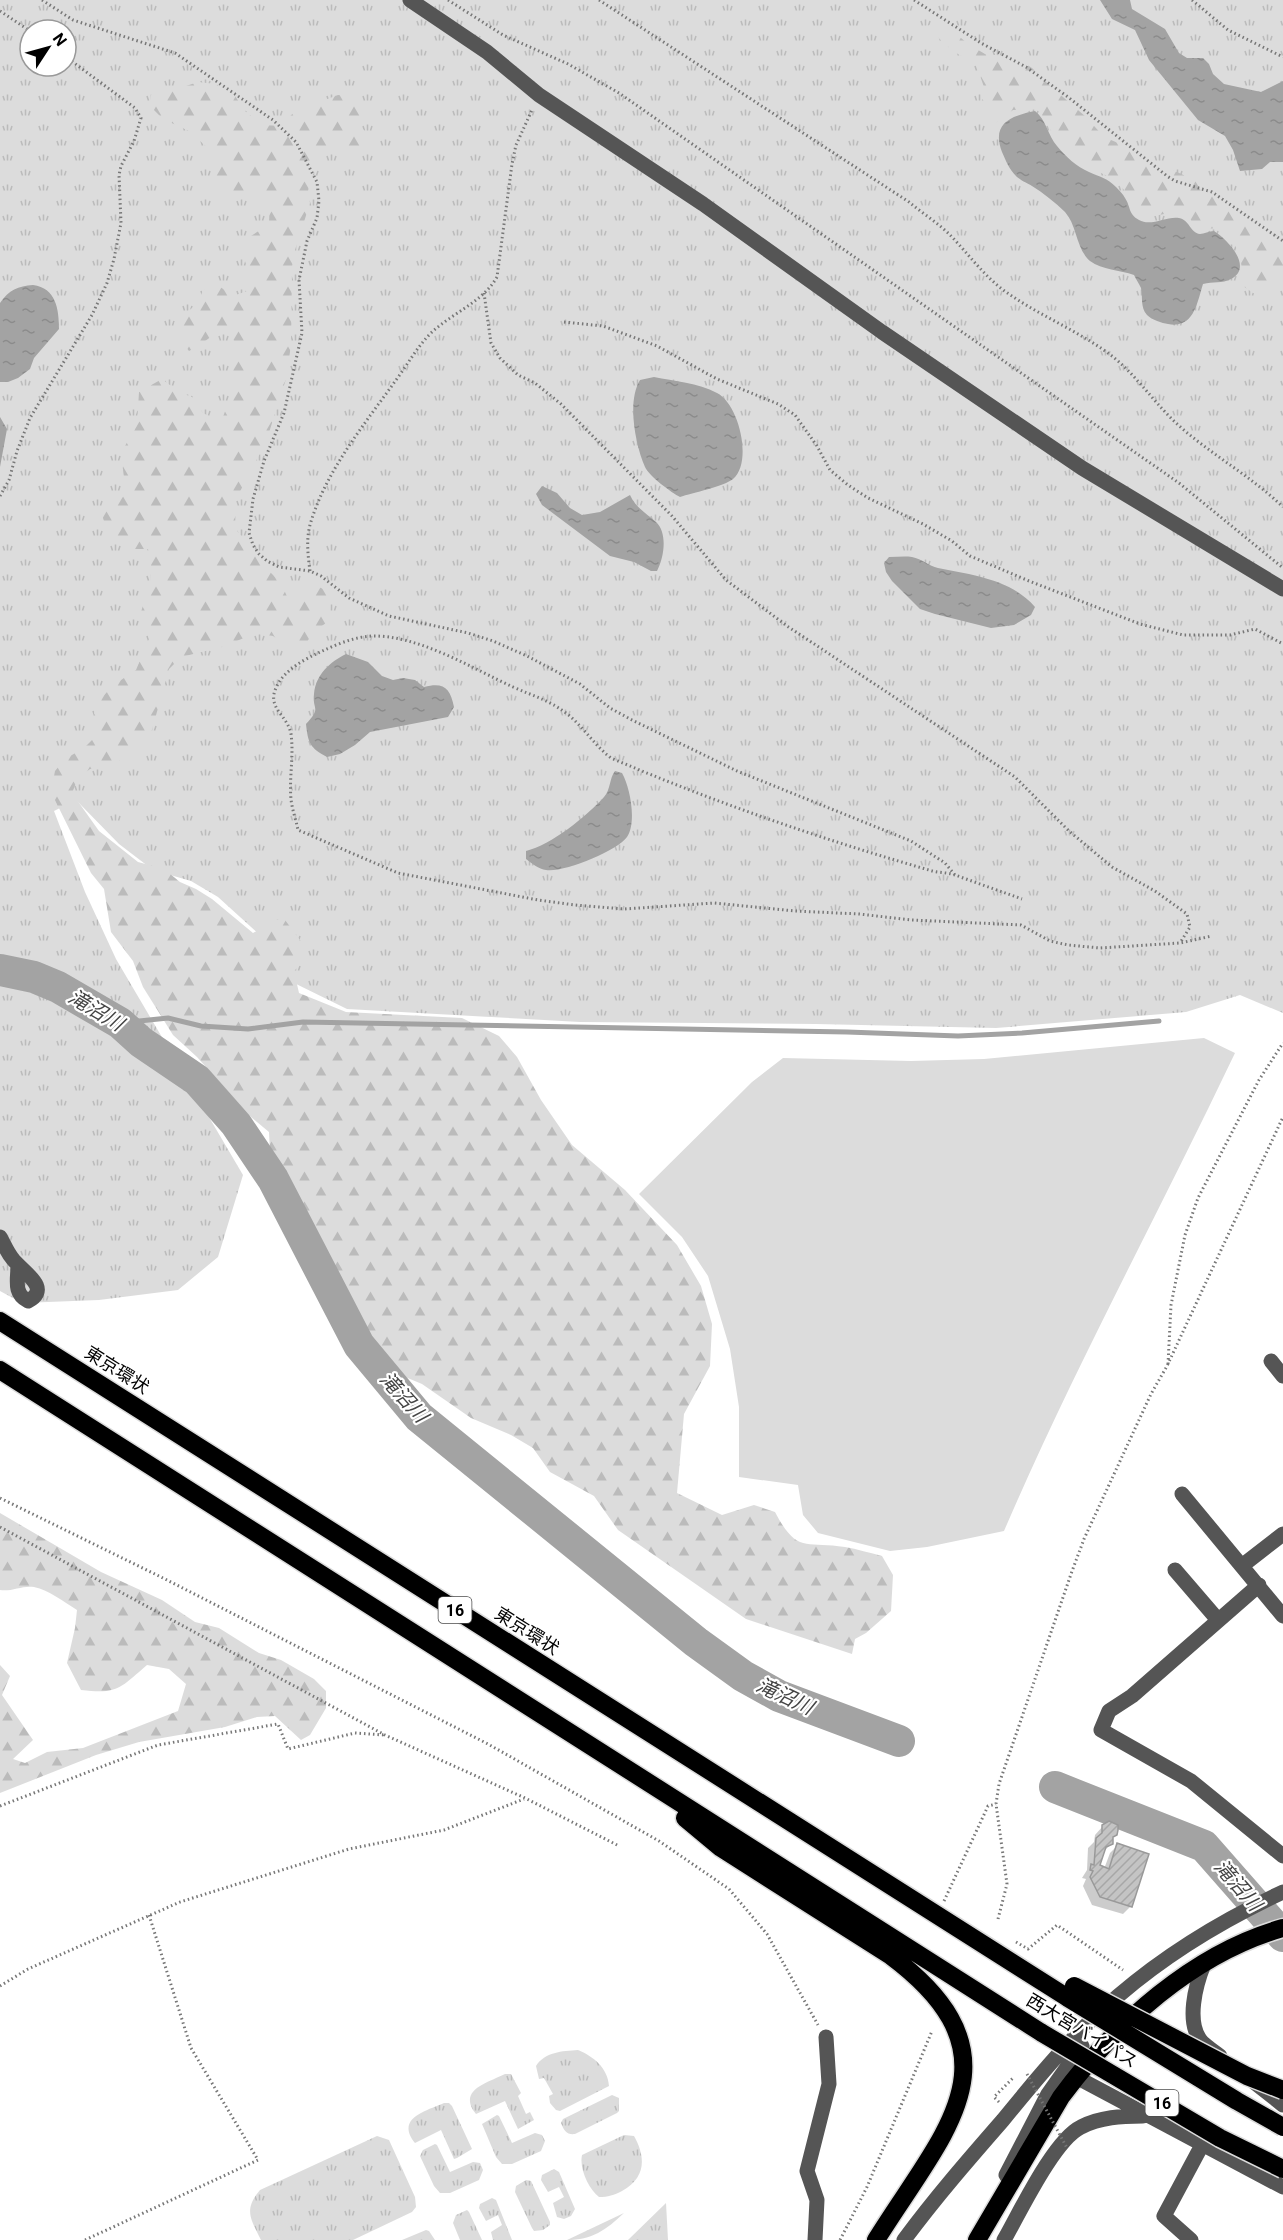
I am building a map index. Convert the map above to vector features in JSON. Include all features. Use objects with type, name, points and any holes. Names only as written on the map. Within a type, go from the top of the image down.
[{"type":"highway","name":"東京環状","points":[[0,1321],[909,1900],[965,1934],[1071,1992]]},
{"type":"highway","name":"16","points":[[0,1370],[625,1768],[721,1848],[893,1948]]},
{"type":"highway","points":[[978,2237],[1061,2097],[1076,2077],[1123,2026],[1160,1995],[1204,1964],[1253,1938],[1283,1928]]},
{"type":"highway","name":"西大宮バイパス","points":[[893,1948],[1220,2138],[1283,2169]]},
{"type":"highway","points":[[876,2240],[942,2137],[954,2114],[963,2073],[963,2052],[959,2034],[950,2015],[934,1993],[893,1948]]},
{"type":"highway","name":"西大宮バイパス","points":[[1071,1992],[1237,2101],[1283,2127]]},
{"type":"highway","points":[[1071,1992],[1247,2076],[1283,2090]]},
{"type":"street","points":[[410,0],[487,52],[539,95],[703,204],[882,332],[1082,468],[1283,589]]},
{"type":"street","points":[[0,1237],[18,1265]]},
{"type":"street","points":[[1271,1361],[1283,1376]]},
{"type":"street","points":[[1182,1494],[1283,1616]]},
{"type":"street","points":[[1243,1565],[1283,1534]]},
{"type":"street","points":[[1175,1570],[1218,1620]]},
{"type":"street","points":[[1259,1585],[1132,1696],[1109,1712],[1101,1730],[1191,1781],[1283,1856]]},
{"type":"street","points":[[904,2240],[1043,2072],[1116,1998],[1134,1975],[1224,1921],[1281,1892]]},
{"type":"street","points":[[1204,1964],[1194,1999],[1195,2026],[1200,2041],[1283,2105]]},
{"type":"street","points":[[978,2237],[1007,2173],[1059,2077],[1134,1975]]},
{"type":"street","points":[[815,2240],[817,2200],[807,2171],[829,2084],[826,2037]]},
{"type":"street","points":[[1076,2077],[1283,2187]]},
{"type":"street","points":[[1004,2240],[1054,2153],[1068,2135],[1092,2122],[1123,2116],[1146,2115]]},
{"type":"street","points":[[1191,2240],[1164,2216],[1203,2145]]},
{"type":"path","points":[[42,0],[73,20],[175,53],[273,120],[296,142],[317,182],[319,201],[317,218],[304,254],[299,280],[302,333],[284,413],[256,482],[248,525],[252,545],[267,561],[279,567],[310,571],[321,576],[349,598],[389,616],[468,633],[536,660],[580,684],[610,708],[736,771],[911,841],[945,863],[955,875]]},
{"type":"path","points":[[448,0],[503,35],[568,64],[619,93],[1179,483],[1283,568]]},
{"type":"path","points":[[599,0],[909,202],[951,236],[979,268],[1005,292],[1112,356],[1175,422],[1265,490],[1283,507]]},
{"type":"path","points":[[914,0],[981,43],[1026,66],[1167,176],[1175,181],[1212,192],[1283,241]]},
{"type":"path","points":[[1192,0],[1228,30],[1283,57]]},
{"type":"path","points":[[0,11],[18,23]]},
{"type":"path","points":[[0,496],[9,480],[30,418],[92,315],[107,284],[121,223],[119,175],[141,118],[135,108],[78,66]]},
{"type":"path","points":[[310,571],[309,528],[317,504],[364,422],[397,379],[416,349],[432,332],[491,288],[497,277],[516,145],[539,95]]},
{"type":"path","points":[[484,293],[491,343],[500,358],[518,375],[535,383],[561,404],[672,516],[726,580],[787,626],[1015,777],[1069,831],[1112,867],[1155,891],[1187,914],[1190,927],[1180,943]]},
{"type":"path","points":[[564,322],[603,326],[657,346],[717,379],[778,404],[795,415],[817,446],[830,470],[848,485],[868,498],[923,524],[981,560],[1140,624],[1183,635],[1230,636],[1255,629],[1283,644]]},
{"type":"path","points":[[1022,899],[991,890],[955,875],[931,871],[862,850],[719,802],[611,758],[599,749],[580,724],[546,699],[517,689],[431,648],[402,640],[373,636],[349,640],[302,661],[285,674],[275,690],[273,700],[277,710],[288,722],[291,736],[291,799],[298,830],[398,873],[538,900],[600,908],[624,909],[714,903],[795,911],[859,914],[912,921],[1022,925],[1050,941],[1100,948],[1180,943],[1212,936]]},
{"type":"path","points":[[1167,1366],[1171,1305],[1185,1235],[1195,1207],[1244,1107],[1283,1043]]},
{"type":"path","points":[[998,1919],[1007,1884],[996,1804],[999,1784],[1084,1539],[1283,1117]]},
{"type":"path","points":[[0,1498],[165,1579],[477,1739],[659,1841],[729,1889],[767,1934],[826,2037]]},
{"type":"path","points":[[0,1527],[385,1735],[525,1798],[619,1846]]},
{"type":"path","points":[[0,1806],[158,1745],[278,1724],[288,1749],[355,1733],[385,1735]]},
{"type":"path","points":[[0,1986],[28,1969],[180,1902],[349,1849],[444,1830],[525,1798]]},
{"type":"path","points":[[943,1902],[988,1806],[996,1804]]},
{"type":"path","points":[[85,2240],[258,2160],[191,2048],[149,1915]]},
{"type":"path","points":[[1028,1949],[1057,1925],[1134,1975]]},
{"type":"path","points":[[840,2240],[867,2187],[932,2031]]},
{"type":"path","points":[[1027,2074],[1067,2148]]},
{"type":"green space","points":[[0,0],[1283,0],[1283,1013],[1240,995],[1186,1012],[996,1028],[580,1022],[347,1009],[288,980],[262,937],[218,897],[191,881],[153,870],[119,844],[76,800],[54,811],[85,892],[116,959],[243,1175],[218,1257],[178,1290],[99,1300],[22,1303],[0,1291]]},
{"type":"green space","points":[[934,22],[953,31],[968,44],[985,54],[1015,57],[1032,68],[1086,117],[1104,137],[1218,191],[1283,240],[1283,284],[1277,285],[1262,296],[1243,286],[1238,252],[1231,240],[1216,228],[1199,227],[1186,214],[1164,214],[1144,218],[1115,180],[1084,166],[1067,153],[1038,109],[1013,110],[994,124],[991,108],[981,98],[984,87],[976,64],[955,52],[939,38],[928,26]]},
{"type":"green space","points":[[198,82],[216,84],[235,96],[245,111],[262,125],[281,126],[295,111],[338,95],[354,96],[363,114],[362,128],[369,136],[367,147],[355,156],[333,146],[311,177],[308,191],[310,203],[292,267],[291,345],[286,379],[266,442],[236,499],[235,528],[263,565],[281,583],[289,601],[302,601],[305,586],[315,585],[331,593],[330,610],[326,623],[313,632],[307,642],[298,648],[286,645],[273,636],[256,633],[222,647],[181,657],[169,669],[151,733],[114,765],[90,769],[78,778],[72,793],[99,831],[138,862],[164,869],[180,882],[212,899],[253,933],[264,927],[270,919],[285,920],[306,948],[304,961],[294,971],[299,993],[346,1012],[462,1018],[499,1036],[517,1057],[541,1100],[572,1145],[625,1190],[677,1245],[701,1286],[712,1324],[710,1366],[684,1414],[677,1493],[722,1515],[754,1505],[775,1512],[796,1540],[803,1543],[850,1548],[882,1556],[893,1575],[891,1611],[866,1633],[855,1639],[852,1654],[746,1619],[618,1530],[594,1496],[550,1472],[533,1448],[511,1435],[471,1418],[422,1384],[391,1371],[362,1327],[317,1247],[270,1153],[269,1132],[251,1117],[197,1057],[173,1035],[143,987],[133,961],[111,932],[104,889],[91,873],[51,792],[55,771],[65,759],[84,748],[94,738],[94,713],[102,697],[115,684],[136,670],[149,639],[141,612],[150,583],[151,565],[148,549],[128,549],[106,527],[100,509],[116,503],[126,494],[121,453],[137,425],[139,392],[162,379],[179,392],[192,397],[203,413],[221,422],[229,401],[231,363],[235,342],[224,329],[189,351],[181,341],[174,323],[198,303],[203,290],[216,284],[233,296],[247,291],[250,276],[243,255],[248,238],[269,224],[270,197],[254,194],[234,202],[217,190],[215,161],[210,150],[189,131],[163,119],[149,105],[152,91],[180,88]]},
{"type":"green space","points":[[1204,1038],[1235,1053],[1059,1410],[1004,1531],[927,1547],[890,1551],[818,1533],[803,1515],[798,1485],[739,1477],[739,1407],[730,1349],[708,1276],[682,1237],[639,1194],[752,1082],[783,1058],[911,1061],[984,1059]]},
{"type":"green space","points":[[0,1513],[101,1572],[162,1600],[195,1622],[219,1628],[259,1653],[281,1660],[314,1679],[326,1691],[326,1708],[310,1735],[301,1740],[275,1716],[257,1717],[225,1727],[139,1742],[96,1755],[0,1793],[0,1665],[10,1676],[2,1695],[33,1740],[13,1759],[25,1763],[47,1752],[83,1748],[178,1711],[186,1684],[169,1669],[147,1665],[124,1685],[117,1688],[103,1691],[81,1690],[67,1663],[77,1610],[51,1593],[34,1587],[0,1590]]},
{"type":"green space","points":[[578,2050],[603,2068],[609,2086],[560,2111],[556,2110],[550,2103],[549,2096],[553,2094],[544,2078],[539,2079],[536,2066],[549,2055]]},
{"type":"green space","points":[[505,2074],[511,2074],[521,2093],[518,2096],[526,2114],[530,2112],[534,2120],[518,2129],[505,2101],[476,2114],[471,2106],[472,2093],[477,2088]]},
{"type":"green space","points":[[612,2095],[619,2098],[617,2113],[575,2134],[570,2134],[565,2130],[561,2123],[563,2119]]},
{"type":"green space","points":[[444,2103],[452,2106],[472,2149],[454,2159],[441,2130],[415,2143],[410,2134],[409,2127],[415,2117]]},
{"type":"green space","points":[[497,2115],[512,2143],[535,2133],[542,2135],[545,2141],[541,2151],[512,2164],[502,2164],[496,2157],[482,2124]]},
{"type":"green space","points":[[624,2135],[634,2136],[638,2144],[642,2159],[640,2173],[630,2186],[622,2191],[611,2196],[599,2197],[586,2178],[582,2166],[582,2155]]},
{"type":"green space","points":[[377,2136],[389,2140],[415,2197],[416,2207],[412,2212],[353,2240],[261,2240],[250,2215],[252,2203],[260,2190]]},
{"type":"green space","points":[[435,2144],[450,2172],[473,2162],[480,2163],[483,2170],[479,2180],[450,2193],[440,2193],[434,2186],[420,2156],[423,2150]]},
{"type":"green space","points":[[554,2169],[559,2172],[575,2209],[571,2216],[564,2219],[557,2217],[553,2203],[564,2197],[559,2187],[548,2192],[541,2180],[542,2175]]},
{"type":"green space","points":[[526,2180],[531,2181],[550,2222],[550,2225],[543,2230],[534,2231],[515,2192],[516,2186]]},
{"type":"green space","points":[[492,2198],[496,2200],[512,2240],[493,2240],[491,2232],[502,2225],[498,2215],[486,2221],[479,2208],[480,2204]]},
{"type":"green space","points":[[666,2203],[668,2240],[628,2240]]},
{"type":"green space","points":[[467,2210],[482,2240],[460,2240],[453,2223],[456,2215]]},
{"type":"green space","points":[[624,2213],[598,2233],[576,2240],[567,2240]]},
{"type":"green space","points":[[426,2230],[435,2240],[402,2240]]},
{"type":"water","points":[[1100,0],[1130,0],[1132,9],[1165,29],[1179,53],[1187,58],[1203,58],[1209,64],[1213,74],[1224,84],[1261,92],[1283,81],[1283,162],[1270,162],[1262,169],[1240,171],[1233,150],[1225,136],[1198,120],[1149,60],[1135,30],[1112,19]]},
{"type":"water","points":[[1035,111],[1042,118],[1054,142],[1064,154],[1080,167],[1113,184],[1127,201],[1135,218],[1144,222],[1154,222],[1179,218],[1186,221],[1197,233],[1214,231],[1236,254],[1240,268],[1237,274],[1228,281],[1203,284],[1193,313],[1184,323],[1168,324],[1149,317],[1143,309],[1141,288],[1134,275],[1106,268],[1090,261],[1085,256],[1072,223],[1065,212],[1011,171],[999,142],[1001,128],[1005,122],[1018,115]]},
{"type":"water","points":[[33,285],[47,290],[55,301],[59,329],[34,358],[30,369],[18,378],[0,382],[0,303],[14,290]]},
{"type":"water","points":[[654,377],[702,387],[725,399],[737,421],[743,447],[739,471],[729,482],[680,497],[647,471],[641,458],[633,411],[636,389],[640,380]]},
{"type":"water","points":[[0,417],[7,429],[0,467]]},
{"type":"water","points":[[542,486],[557,493],[570,508],[582,515],[600,512],[630,495],[638,506],[656,522],[662,532],[663,553],[657,571],[651,571],[634,562],[610,556],[542,505],[536,494]]},
{"type":"water","points":[[889,557],[912,557],[938,568],[1003,584],[1035,607],[1031,615],[1014,625],[991,628],[920,609],[886,572],[884,563]]},
{"type":"water","points":[[346,654],[368,662],[382,676],[393,680],[403,678],[415,680],[424,687],[441,686],[448,691],[454,707],[448,717],[370,732],[340,754],[327,757],[311,744],[306,724],[315,711],[314,694],[318,680],[329,665]]},
{"type":"water","points":[[615,771],[622,773],[628,787],[632,814],[630,831],[621,843],[576,865],[554,870],[535,866],[526,859],[526,851],[557,836],[597,805],[606,794]]},
{"type":"building","points":[[1109,1821],[1118,1825],[1117,1835],[1113,1837],[1113,1844],[1106,1847],[1100,1865],[1109,1869],[1117,1843],[1149,1854],[1132,1907],[1100,1897],[1090,1877],[1093,1871],[1090,1870],[1091,1864],[1094,1865],[1096,1838],[1102,1833],[1102,1825]]},
{"type":"waterway","name":"滝沼川","points":[[0,970],[34,977],[58,987],[120,1023],[141,1042],[197,1080],[236,1124],[273,1179],[359,1345],[419,1417],[696,1642],[743,1676],[779,1696],[899,1741]]},
{"type":"waterway","points":[[120,1023],[168,1018],[201,1026],[248,1029],[303,1022],[958,1036],[1159,1021]]},
{"type":"waterway","name":"滝沼川","points":[[1055,1787],[1204,1846],[1283,1936]]}]
